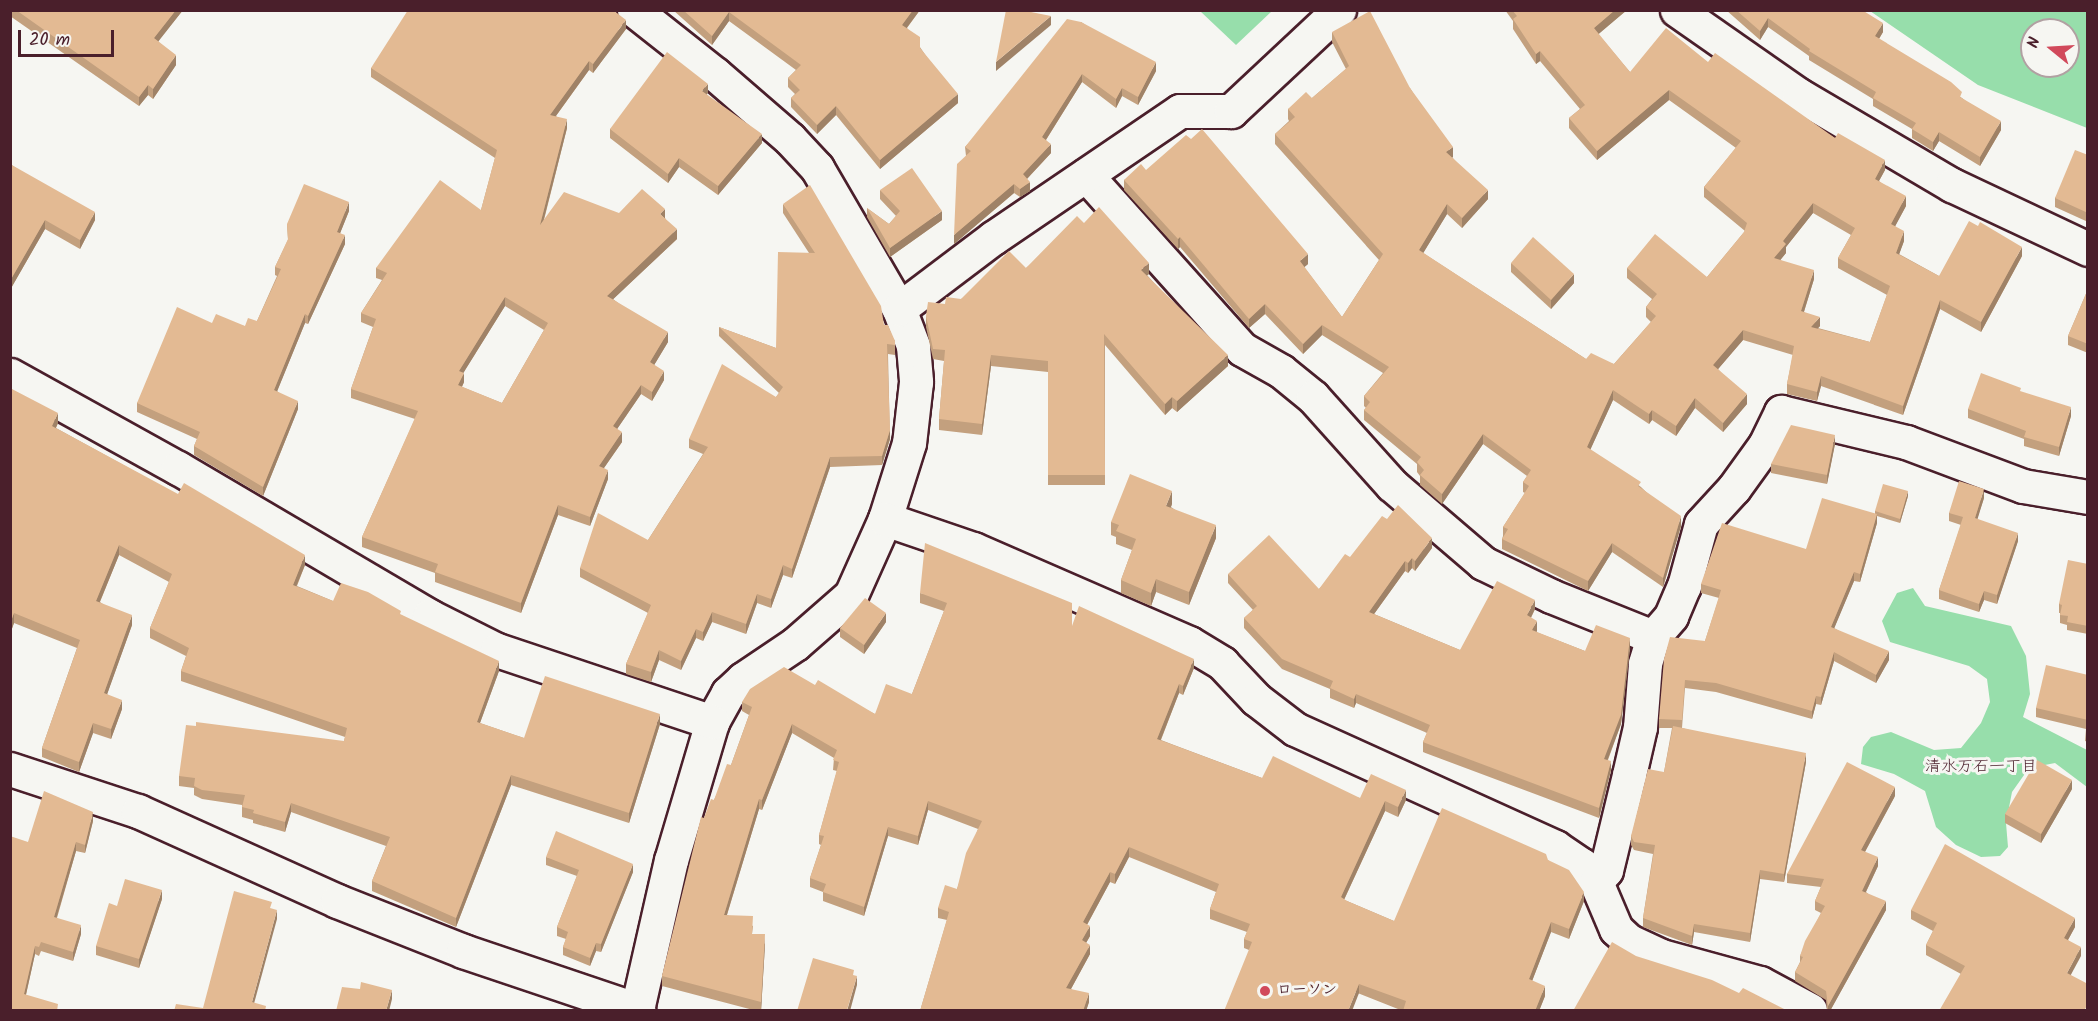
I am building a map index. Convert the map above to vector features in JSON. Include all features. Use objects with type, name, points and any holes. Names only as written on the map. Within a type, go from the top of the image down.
[{"type":"street","points":[[10,769],[138,811],[337,901],[463,951],[638,1010],[671,860],[711,722],[728,693],[743,679],[795,644],[851,595],[885,519],[909,443],[916,382],[913,346],[899,309],[817,168],[790,139],[716,74],[634,10]]},
{"type":"street","points":[[899,309],[993,238],[1180,111],[1231,111],[1339,10]]},
{"type":"street","points":[[1677,10],[1799,95],[1952,185],[2088,249]]},
{"type":"street","points":[[1086,175],[1242,349],[1281,371],[1313,397],[1392,485],[1483,563],[1551,596],[1653,637]]},
{"type":"street","points":[[10,375],[178,468],[429,616],[496,650],[711,722]]},
{"type":"street","points":[[1596,882],[1606,870],[1640,727],[1645,664],[1653,637],[1671,616],[1684,586],[1701,524],[1734,488],[1765,445],[1781,412],[1906,442],[2023,486],[2088,497]]},
{"type":"street","points":[[885,519],[973,549],[1189,643],[1222,663],[1256,699],[1295,729],[1555,847],[1581,865],[1596,882],[1616,929],[1629,941],[1661,956],[1760,983],[1810,1011]]},
{"type":"green space","points":[[1200,11],[1272,11],[1236,45]]},
{"type":"green space","points":[[1870,11],[2087,11],[2087,128],[1978,85]]},
{"type":"green space","points":[[1913,588],[1925,606],[2011,626],[2026,656],[2030,694],[2023,717],[2087,750],[2087,787],[2055,763],[2029,768],[2012,792],[2006,823],[2008,847],[2000,856],[1981,857],[1956,845],[1936,827],[1925,791],[1894,774],[1861,764],[1863,747],[1871,737],[1891,732],[1934,750],[1961,748],[1981,723],[1990,702],[1987,679],[1969,666],[1890,642],[1882,621],[1897,593]]},
{"type":"building","points":[[16,10],[176,10],[154,38],[176,55],[153,89],[148,85],[139,97]]},
{"type":"building","points":[[408,10],[613,10],[626,20],[593,64],[589,61],[550,115],[567,119],[540,225],[564,192],[619,213],[642,189],[665,209],[660,214],[677,229],[607,296],[668,332],[650,362],[664,371],[652,392],[641,385],[613,426],[622,432],[599,466],[608,470],[590,517],[558,505],[521,603],[435,572],[438,564],[362,537],[418,411],[351,389],[376,319],[361,313],[387,273],[376,268],[440,180],[481,210],[497,150],[371,68]],"holes":[[[505,297],[548,323],[502,403],[458,385],[464,373],[459,371]]]},
{"type":"building","points":[[683,10],[913,10],[902,25],[920,37],[920,48],[958,94],[880,160],[836,106],[817,125],[791,98],[800,90],[788,78],[801,65],[729,12],[712,36]]},
{"type":"building","points":[[1006,10],[1021,10],[1051,16],[996,62]]},
{"type":"building","points":[[1512,10],[1615,10],[1594,28],[1630,72],[1666,28],[1708,62],[1715,53],[1835,138],[1838,133],[1885,160],[1875,179],[1906,196],[1891,224],[1904,231],[1896,253],[1939,276],[1969,221],[1978,226],[1980,222],[2022,247],[1981,322],[1940,300],[1903,406],[1821,376],[1817,392],[1787,384],[1794,346],[1743,330],[1713,365],[1747,394],[1723,423],[1695,398],[1676,426],[1652,410],[1649,414],[1613,390],[1587,447],[1641,482],[1638,486],[1681,516],[1663,578],[1612,543],[1588,581],[1502,539],[1508,529],[1503,527],[1529,486],[1523,482],[1531,470],[1483,434],[1442,494],[1420,475],[1424,470],[1417,462],[1421,457],[1364,410],[1370,402],[1364,396],[1389,367],[1322,325],[1303,344],[1265,304],[1249,319],[1180,237],[1178,239],[1124,180],[1141,164],[1146,170],[1186,135],[1191,139],[1202,129],[1308,254],[1300,261],[1342,317],[1383,254],[1275,134],[1295,117],[1288,109],[1306,92],[1312,98],[1349,66],[1332,32],[1370,11],[1410,88],[1453,147],[1446,152],[1488,190],[1462,218],[1447,204],[1419,250],[1586,359],[1591,353],[1614,364],[1656,316],[1646,307],[1657,294],[1627,268],[1655,234],[1707,277],[1744,232],[1747,223],[1704,187],[1741,141],[1669,90],[1597,151],[1569,118],[1585,105],[1540,51],[1536,54],[1513,19],[1517,16]],"holes":[[[1813,203],[1855,228],[1838,258],[1890,286],[1870,342],[1811,327],[1820,317],[1801,311],[1814,270],[1774,258],[1786,244],[1783,241]]]},
{"type":"building","points":[[1736,10],[1862,10],[1883,23],[1875,36],[1951,82],[1962,92],[1960,97],[2001,121],[1980,157],[1939,132],[1933,142],[1912,129],[1916,123],[1873,98],[1876,92],[1809,51],[1810,49],[1768,18],[1760,31]]},
{"type":"building","points":[[1067,19],[1081,22],[1156,62],[1138,97],[1122,88],[1116,99],[1082,74],[1042,137],[1051,144],[1023,174],[1030,182],[1020,189],[1014,184],[954,235],[957,164],[971,151],[965,147]]},
{"type":"building","points":[[667,52],[708,84],[702,91],[762,134],[718,186],[679,158],[668,174],[610,129]]},
{"type":"building","points":[[2075,150],[2088,155],[2088,213],[2055,198]]},
{"type":"building","points":[[10,164],[95,212],[80,240],[45,220],[10,281]]},
{"type":"building","points":[[912,168],[942,211],[890,248],[867,208],[889,224],[900,211],[880,190]]},
{"type":"building","points":[[304,184],[349,202],[337,232],[345,235],[308,316],[305,314],[274,390],[298,401],[263,487],[194,446],[200,432],[137,403],[177,307],[212,323],[216,314],[245,326],[248,318],[257,321],[281,269],[275,267],[288,239],[287,224]]},
{"type":"building","points":[[810,185],[881,306],[884,325],[888,325],[895,341],[895,345],[887,344],[890,430],[882,456],[830,457],[792,569],[783,565],[771,599],[757,594],[746,624],[712,612],[703,632],[696,629],[681,661],[659,650],[651,672],[626,664],[651,605],[580,568],[598,513],[648,540],[708,447],[689,439],[722,364],[776,397],[783,387],[719,327],[776,348],[778,252],[815,253],[783,204]]},
{"type":"building","points":[[1099,207],[1149,263],[1141,270],[1228,355],[1177,401],[1172,397],[1165,404],[1104,334],[1105,475],[1048,475],[1048,361],[991,355],[982,424],[939,419],[945,350],[933,349],[926,316],[928,302],[945,304],[946,297],[961,299],[1009,251],[1026,268],[1077,216],[1084,223]]},
{"type":"building","points":[[1533,237],[1574,274],[1551,300],[1511,263]]},
{"type":"building","points":[[2088,289],[2088,344],[2068,336]]},
{"type":"building","points":[[1981,373],[2021,388],[2020,391],[2071,407],[2059,447],[2024,437],[2026,431],[1968,409]]},
{"type":"building","points":[[10,388],[58,413],[52,426],[178,494],[184,483],[305,555],[293,585],[333,601],[341,583],[368,592],[401,611],[400,614],[499,661],[477,722],[524,738],[545,676],[660,714],[629,813],[511,775],[456,918],[372,881],[390,837],[291,803],[285,822],[253,813],[254,810],[242,807],[245,795],[202,790],[194,786],[195,778],[179,776],[186,725],[196,726],[196,722],[344,741],[347,728],[181,671],[189,648],[150,628],[172,574],[119,545],[96,601],[132,615],[104,693],[122,700],[111,729],[93,723],[79,762],[42,748],[80,640],[14,613],[10,624]]},
{"type":"building","points":[[1791,425],[1835,435],[1827,475],[1771,464]]},
{"type":"building","points":[[1130,474],[1172,491],[1166,506],[1216,525],[1189,592],[1156,579],[1151,593],[1121,580],[1136,539],[1116,531],[1119,525],[1111,522]]},
{"type":"building","points":[[1959,481],[1984,489],[1975,518],[2018,533],[1997,595],[1984,591],[1979,604],[1939,590],[1963,517],[1949,513]]},
{"type":"building","points":[[1883,484],[1908,491],[1900,519],[1875,511]]},
{"type":"building","points":[[1822,498],[1877,514],[1860,574],[1854,572],[1831,627],[1889,651],[1876,675],[1834,652],[1821,697],[1816,696],[1812,711],[1716,683],[1685,680],[1682,720],[1659,719],[1664,659],[1670,637],[1705,641],[1721,590],[1701,584],[1722,523],[1806,549]]},
{"type":"building","points":[[1398,505],[1432,538],[1415,561],[1412,558],[1408,563],[1405,561],[1369,612],[1460,650],[1497,581],[1535,600],[1527,615],[1537,621],[1532,630],[1585,651],[1596,625],[1630,638],[1621,715],[1604,759],[1611,761],[1599,808],[1423,742],[1430,725],[1356,694],[1354,699],[1330,688],[1333,681],[1282,659],[1244,618],[1257,606],[1228,574],[1269,535],[1319,589],[1345,554],[1350,557],[1382,516],[1387,519]]},
{"type":"building","points":[[925,543],[1072,603],[1072,626],[1079,606],[1194,659],[1183,686],[1179,684],[1157,739],[1262,778],[1273,756],[1360,798],[1371,774],[1406,790],[1398,807],[1385,801],[1341,897],[1347,901],[1394,921],[1442,808],[1546,854],[1548,860],[1569,870],[1584,892],[1569,929],[1551,922],[1529,979],[1545,986],[1535,1011],[1403,1011],[1406,1001],[1359,984],[1348,1011],[1224,1011],[1252,942],[1244,939],[1250,924],[1210,909],[1219,884],[1129,847],[1115,874],[1110,872],[1083,922],[1090,926],[1082,940],[1090,945],[1066,988],[1089,993],[1083,1011],[920,1011],[949,912],[938,908],[945,885],[957,889],[966,853],[982,821],[928,801],[918,836],[888,827],[864,907],[823,892],[826,884],[810,878],[824,836],[819,835],[839,762],[833,760],[837,750],[792,724],[762,800],[759,799],[724,915],[753,916],[752,934],[765,934],[761,1002],[662,976],[701,817],[704,818],[711,799],[714,800],[727,764],[731,765],[752,707],[742,702],[750,689],[784,667],[815,685],[818,680],[875,714],[886,684],[912,694],[947,603],[920,593]]},
{"type":"building","points":[[2068,560],[2088,564],[2088,626],[2067,622],[2068,616],[2060,615],[2062,605],[2059,604]]},
{"type":"building","points":[[865,598],[886,613],[864,645],[840,628]]},
{"type":"building","points":[[2046,665],[2088,675],[2088,720],[2036,708]]},
{"type":"building","points":[[1673,726],[1806,753],[1784,874],[1760,870],[1750,933],[1694,924],[1692,936],[1643,918],[1655,845],[1634,842],[1631,836],[1648,769],[1664,772]]},
{"type":"building","points":[[2037,760],[2072,780],[2041,834],[2005,814]]},
{"type":"building","points":[[1847,762],[1895,787],[1861,850],[1878,857],[1862,891],[1886,901],[1828,1006],[1826,991],[1795,972],[1803,957],[1800,956],[1805,941],[1825,906],[1815,901],[1824,879],[1787,874]]},
{"type":"building","points":[[44,791],[93,812],[85,845],[76,842],[54,917],[81,925],[73,952],[41,942],[39,947],[35,946],[24,994],[58,1004],[57,1011],[10,1011],[10,836],[28,842]]},
{"type":"building","points":[[556,831],[633,864],[601,944],[596,943],[590,958],[563,947],[568,932],[557,927],[579,870],[546,857]]},
{"type":"building","points":[[1945,844],[2075,918],[2064,938],[2081,947],[2067,973],[2088,984],[2088,1004],[2084,1011],[1939,1011],[1965,966],[1926,945],[1937,923],[1911,910]]},
{"type":"building","points":[[125,879],[162,890],[139,959],[96,946],[109,903],[117,906]]},
{"type":"building","points":[[234,891],[272,902],[270,908],[277,910],[252,1002],[266,1006],[265,1011],[174,1011],[176,1004],[203,1008]]},
{"type":"building","points":[[1612,942],[1636,956],[1712,980],[1739,993],[1743,988],[1788,1011],[1573,1011]]},
{"type":"building","points":[[813,958],[854,970],[853,975],[857,976],[847,1010],[797,1011]]},
{"type":"building","points":[[361,982],[392,990],[386,1011],[336,1011],[342,987],[360,989]]},
{"type":"place","name":"ローソン","points":[[1265,991]]},
{"type":"district","name":"清水万石一丁目","points":[[1981,767]]}]
